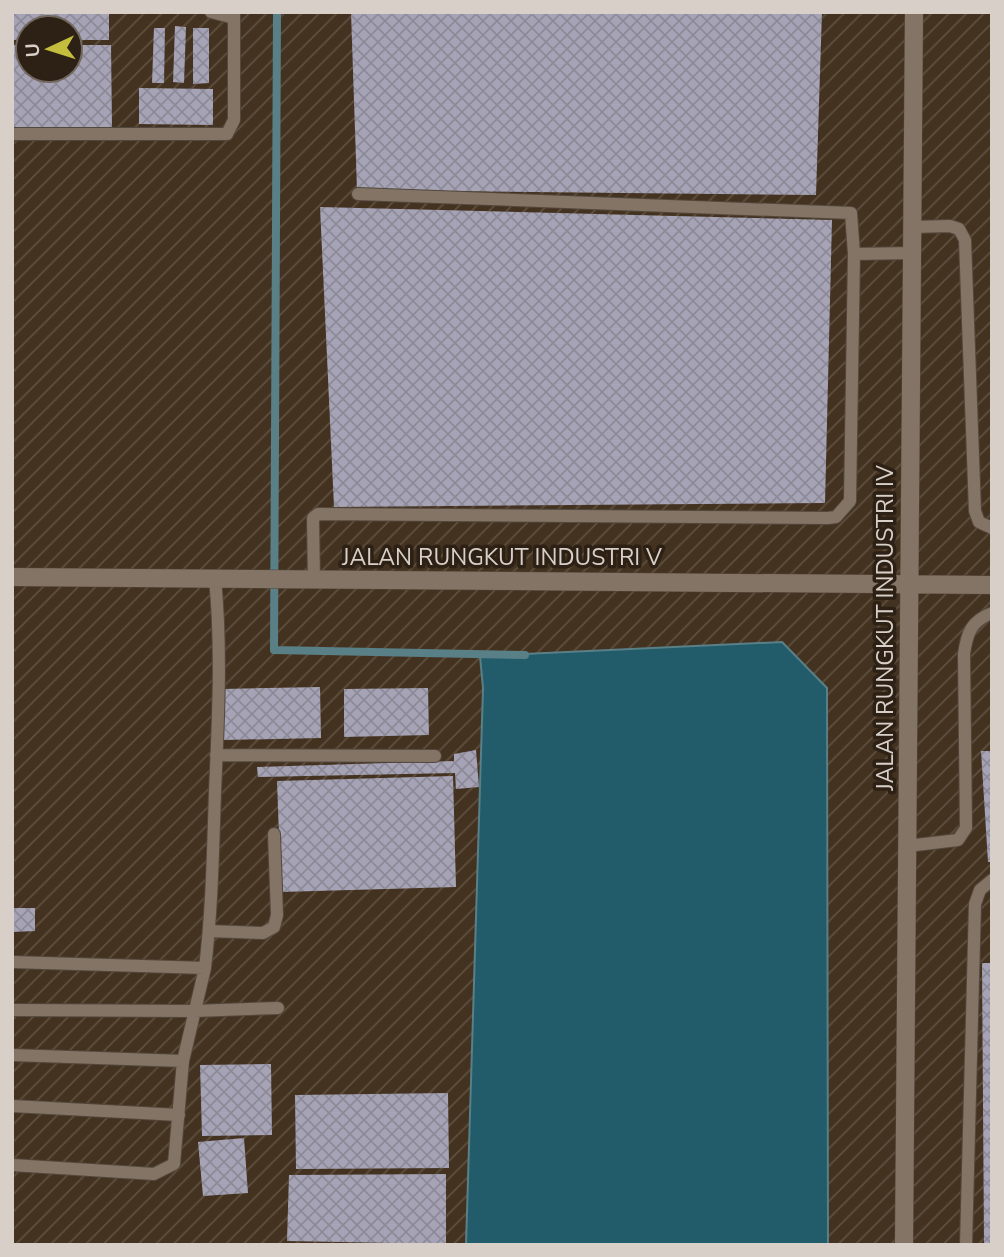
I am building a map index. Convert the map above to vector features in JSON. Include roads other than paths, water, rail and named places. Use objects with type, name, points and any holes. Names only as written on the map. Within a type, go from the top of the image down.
[{"type":"street","name":"JALAN RUNGKUT INDUSTRI IV","points":[[904,1245],[914,12]]},
{"type":"street","name":"JALAN RUNGKUT INDUSTRI V","points":[[12,578],[992,585]]},
{"type":"lane","points":[[12,134],[227,134],[234,120],[234,15],[211,12]]},
{"type":"lane","points":[[314,580],[313,518],[325,514],[836,517],[850,501],[854,254],[853,218],[846,211],[358,194]]},
{"type":"lane","points":[[912,227],[950,226],[959,229],[965,240],[975,511],[979,522],[992,528]]},
{"type":"lane","points":[[854,254],[912,253]]},
{"type":"lane","points":[[12,1165],[154,1174],[174,1164],[183,1061],[205,968],[209,931],[219,619],[215,579]]},
{"type":"lane","points":[[907,846],[958,840],[966,828],[964,654],[968,631],[979,619],[992,613]]},
{"type":"lane","points":[[216,755],[435,756]]},
{"type":"lane","points":[[209,931],[263,933],[274,927],[277,915],[274,834]]},
{"type":"lane","points":[[966,1245],[975,904],[980,890],[992,880]]},
{"type":"lane","points":[[12,962],[205,968]]},
{"type":"lane","points":[[12,1010],[194,1011],[278,1008]]},
{"type":"lane","points":[[12,1055],[183,1061]]},
{"type":"lane","points":[[12,1106],[179,1115]]},
{"type":"water","points":[[782,642],[827,688],[828,1245],[466,1245],[483,688],[480,656]]},
{"type":"waterway","points":[[277,12],[274,650],[525,655]]}]
